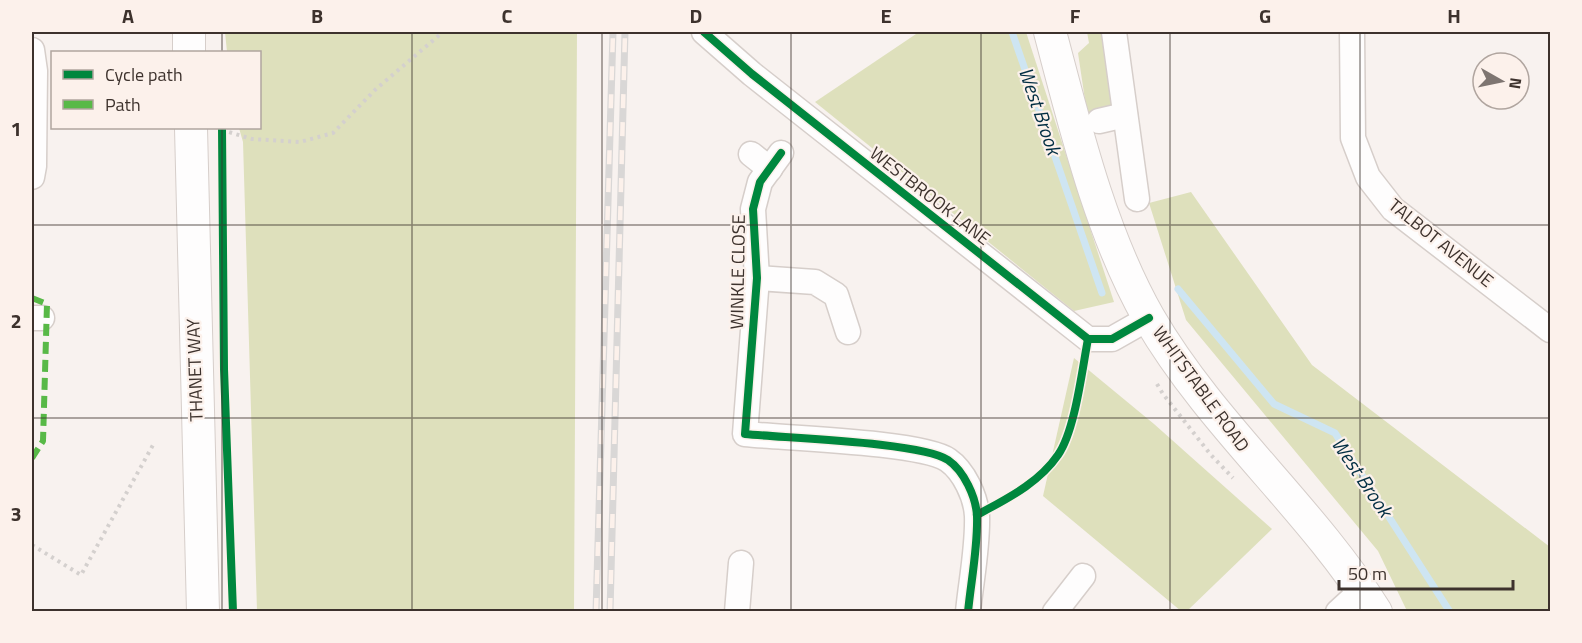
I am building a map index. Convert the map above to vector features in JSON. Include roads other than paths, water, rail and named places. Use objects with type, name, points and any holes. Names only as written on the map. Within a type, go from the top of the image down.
[{"type":"main road","points":[[189,32],[189,51]]},
{"type":"main road","name":"WHITSTABLE ROAD","points":[[1050,32],[1088,174],[1118,252],[1149,318],[1243,447],[1369,601]]},
{"type":"main road","name":"THANET WAY","points":[[190,129],[203,612]]},
{"type":"street","name":"WESTBROOK LANE","points":[[704,32],[752,74],[1088,339],[1112,339],[1149,318]]},
{"type":"street","points":[[1114,32],[1137,199]]},
{"type":"street","name":"TALBOT AVENUE","points":[[1352,32],[1353,138],[1368,177],[1393,209],[1551,330]]},
{"type":"street","points":[[32,50],[35,71],[32,177]]},
{"type":"street","points":[[1099,121],[1125,116]]},
{"type":"street","name":"WINKLE CLOSE","points":[[751,154],[776,161],[760,182],[753,209],[757,278],[745,434],[869,444],[934,453],[949,461],[964,477],[977,515],[968,612]]},
{"type":"street","name":"WINKLE CLOSE","points":[[757,278],[815,282],[836,295],[848,332]]},
{"type":"street","points":[[737,612],[741,562]]},
{"type":"street","points":[[1055,612],[1083,576]]},
{"type":"street","points":[[1338,612],[1369,601]]},
{"type":"waterway","name":"West Brook","points":[[1012,32],[1102,293]]},
{"type":"waterway","name":"West Brook","points":[[1178,289],[1274,404],[1335,433],[1450,612]]},
{"type":"railway","points":[[596,612],[613,32]]},
{"type":"railway","points":[[610,612],[625,32]]}]
